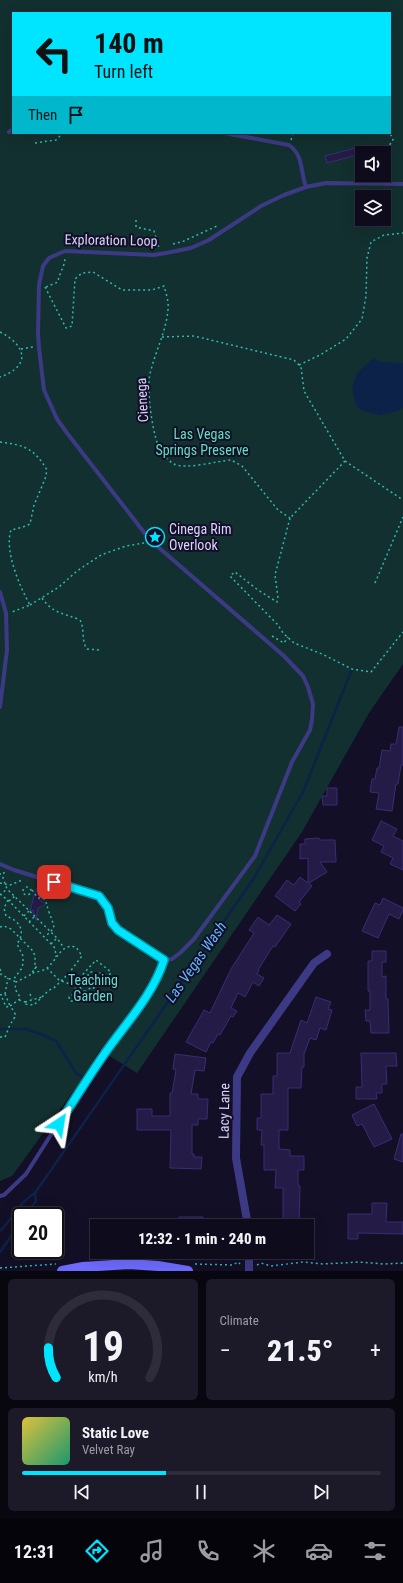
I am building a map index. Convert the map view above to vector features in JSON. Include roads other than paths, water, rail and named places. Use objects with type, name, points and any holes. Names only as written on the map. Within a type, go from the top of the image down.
[{"type":"main road","points":[[62,1271],[82,1267],[136,1264],[188,1271]]},
{"type":"street","name":"Lacy Lane","points":[[247,1219],[236,1158],[237,1077],[250,1053],[314,963],[327,954]]},
{"type":"street","points":[[249,1259],[249,1271]]},
{"type":"lane","points":[[229,134],[289,145],[300,157],[306,188]]},
{"type":"lane","points":[[0,864],[5,867],[99,896],[108,908],[112,923],[118,930],[164,960],[172,959],[194,939],[254,856],[292,762],[310,730],[312,720],[313,704],[303,676],[222,601],[150,540],[67,433],[47,399],[43,384],[38,334],[39,285],[43,266],[49,258],[65,251],[154,255],[190,248],[209,240],[261,206],[284,195],[326,183],[403,184]]},
{"type":"lane","points":[[0,592],[6,613],[7,650],[0,707]]},
{"type":"lane","points":[[0,1196],[4,1195],[26,1174],[93,1071],[141,1004],[160,974],[164,960]]},
{"type":"water","points":[[373,358],[381,362],[403,363],[403,408],[395,412],[379,415],[363,411],[356,405],[352,389],[357,373]]},
{"type":"waterway","name":"Las Vegas Wash","points":[[0,1231],[21,1205],[35,1193],[254,878],[303,792],[352,669]]},
{"type":"waterway","points":[[0,1029],[26,1029],[56,1041],[76,1073],[82,1077]]},
{"type":"waterway","points":[[32,1207],[36,1201],[35,1193]]},
{"type":"waterway","points":[[0,1252],[12,1235]]},
{"type":"place","name":"Cinega Rim Overlook","points":[[155,537]]},
{"type":"park label","name":"Las Vegas Springs Preserve","points":[[202,442]]},
{"type":"park label","name":"Teaching Garden","points":[[93,988]]}]
